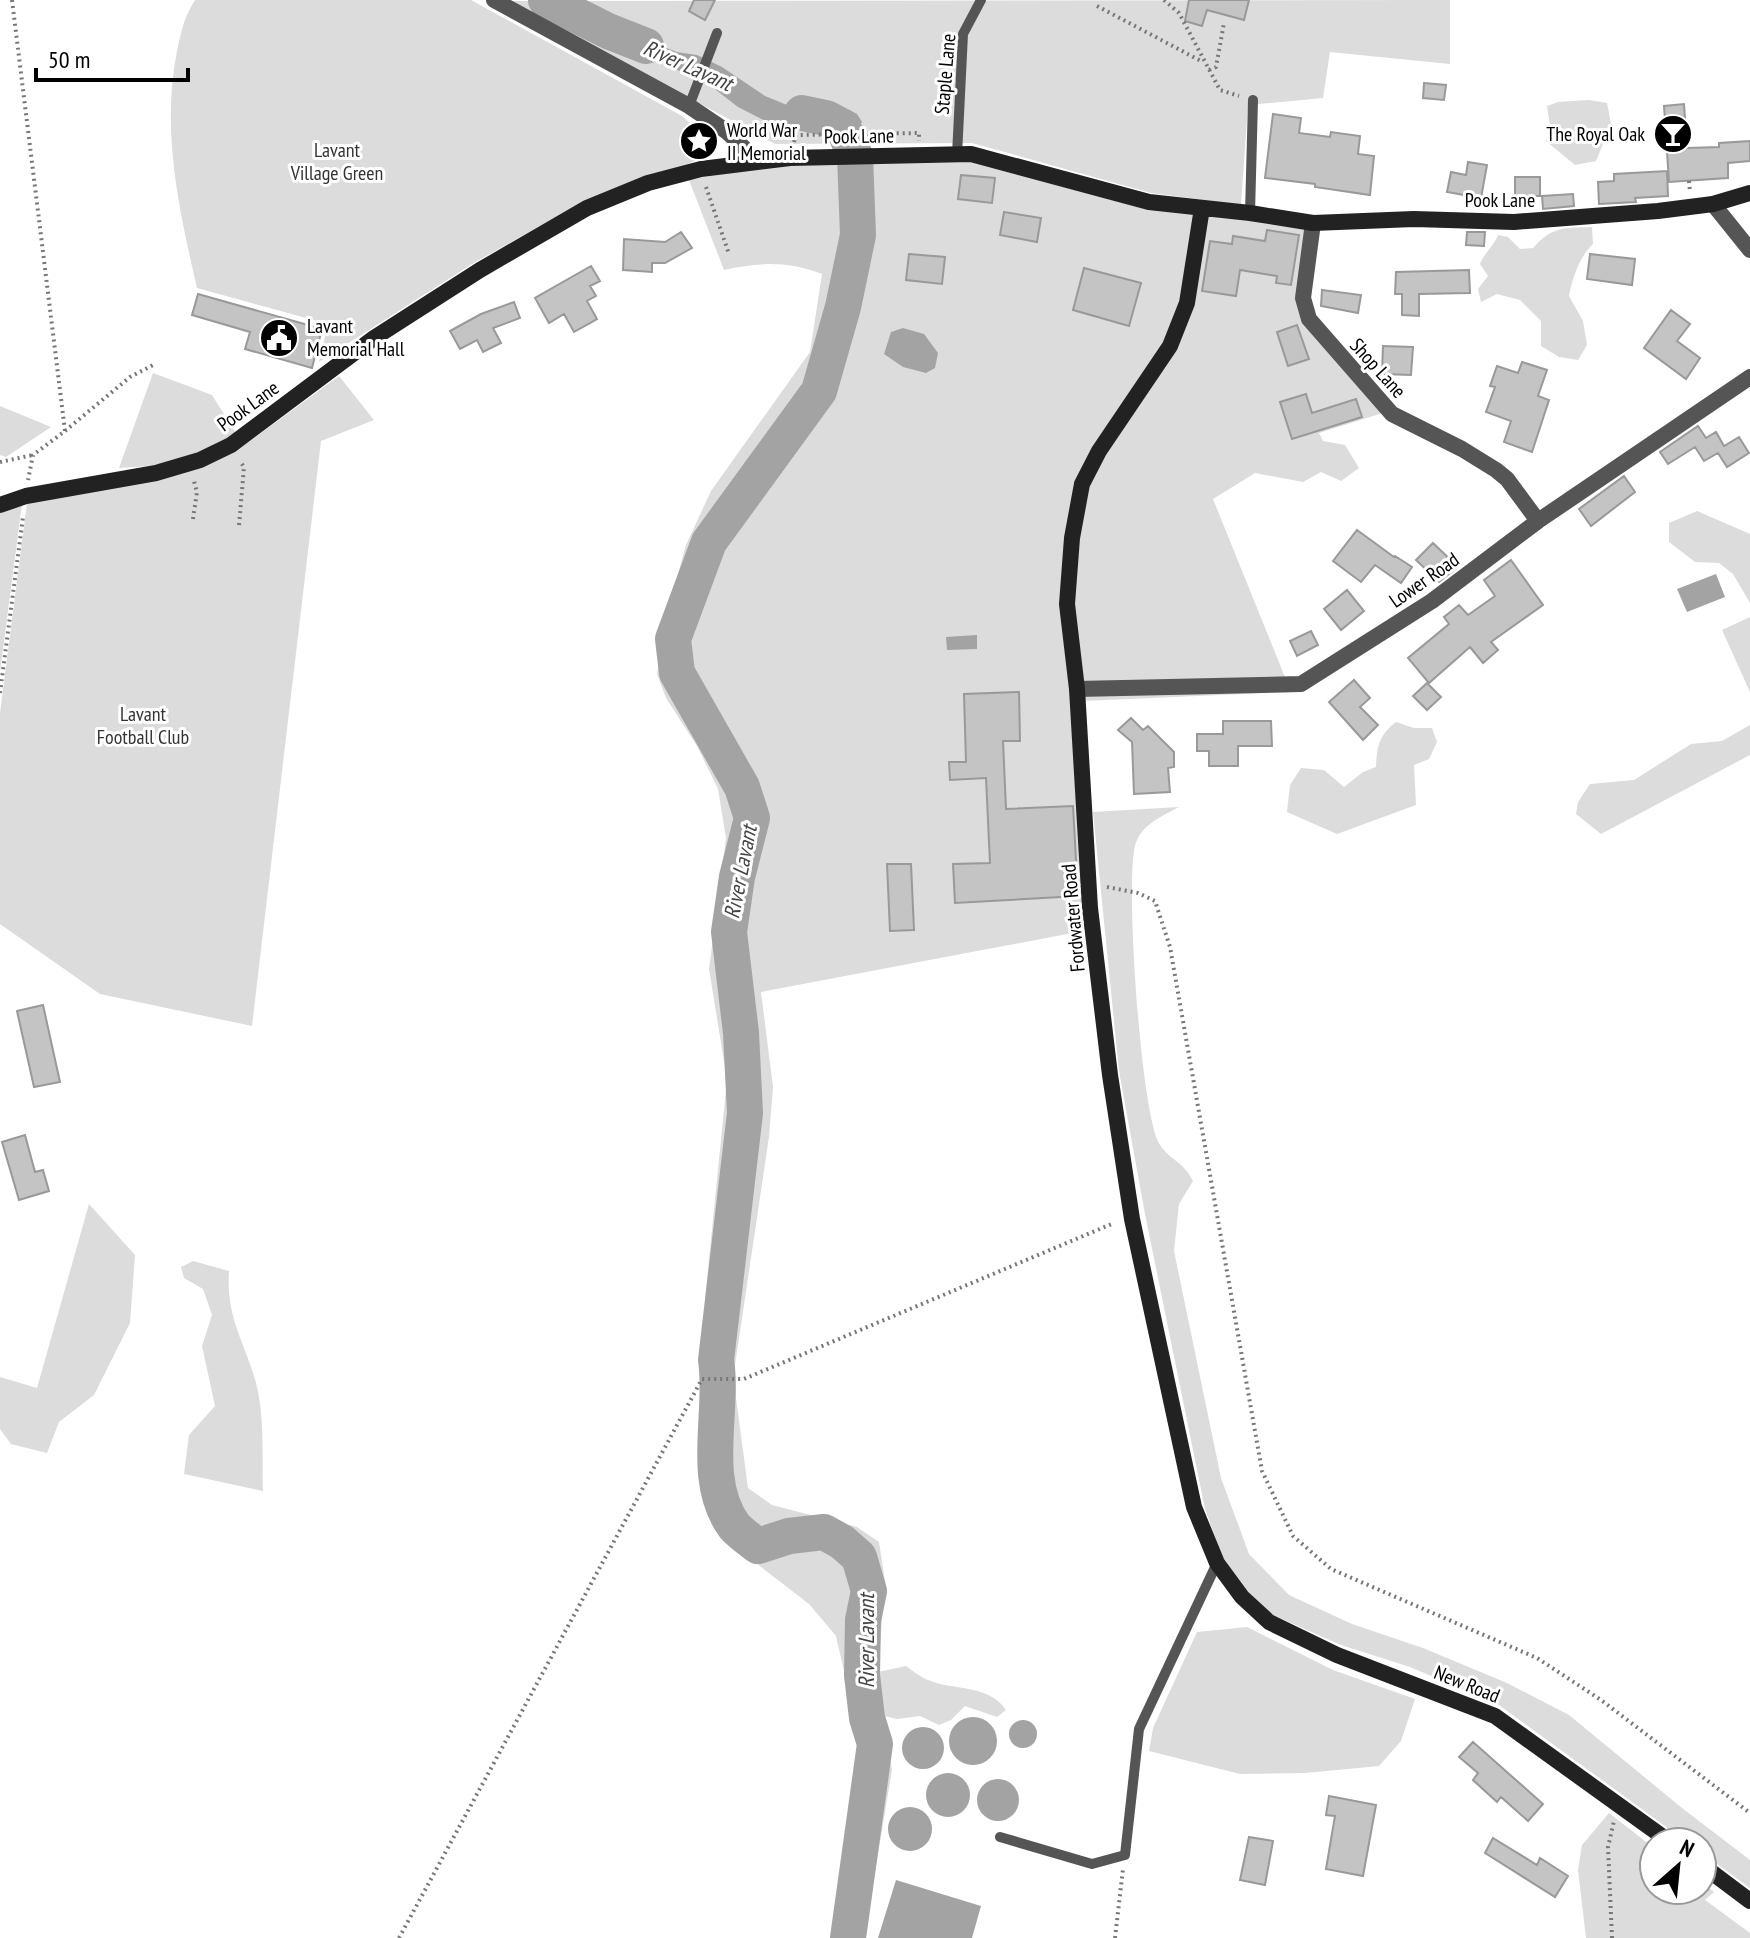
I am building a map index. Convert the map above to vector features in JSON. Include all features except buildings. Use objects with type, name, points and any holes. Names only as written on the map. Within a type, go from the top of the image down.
[{"type":"street","points":[[494,0],[689,106],[726,131],[758,161]]},
{"type":"street","name":"Pook Lane","points":[[0,505],[26,496],[156,473],[231,445],[374,338],[480,270],[587,208],[648,183],[701,169],[758,161],[836,156],[971,154],[1149,202],[1313,223],[1414,219],[1514,222],[1713,204],[1750,193]]},
{"type":"street","points":[[1713,204],[1750,250]]},
{"type":"street","name":"Fordwater Road","points":[[1202,208],[1187,303],[1170,346],[1099,451],[1082,484],[1072,538],[1067,604],[1077,689],[1090,908],[1110,1075],[1132,1219],[1194,1507],[1217,1563],[1242,1597],[1269,1622]]},
{"type":"street","name":"Shop Lane","points":[[1313,223],[1303,298],[1309,319],[1392,414],[1462,449],[1507,479],[1538,521]]},
{"type":"street","name":"Lower Road","points":[[1077,689],[1301,684],[1432,601],[1538,521],[1750,377]]},
{"type":"street","name":"New Road","points":[[1269,1622],[1337,1655],[1495,1716],[1649,1826]]},
{"type":"street","points":[[1718,1877],[1750,1901]]},
{"type":"lane","name":"Staple Lane","points":[[957,155],[963,34],[981,0]]},
{"type":"lane","points":[[689,106],[717,33]]},
{"type":"lane","points":[[1250,213],[1253,100]]},
{"type":"lane","points":[[1000,1837],[1092,1864],[1125,1855],[1139,1729],[1217,1563]]},
{"type":"path","points":[[12,0],[65,431]]},
{"type":"path","points":[[1164,0],[1179,13],[1220,90],[1253,100]]},
{"type":"path","points":[[1097,6],[1203,62]]},
{"type":"path","points":[[1209,70],[1216,67],[1224,23]]},
{"type":"path","points":[[834,135],[861,133]]},
{"type":"path","points":[[701,169],[729,254]]},
{"type":"path","points":[[0,462],[33,455],[130,377],[155,364]]},
{"type":"path","points":[[231,445],[244,467],[239,525]]},
{"type":"path","points":[[0,693],[33,455]]},
{"type":"path","points":[[189,463],[197,492],[193,519]]},
{"type":"path","points":[[1105,887],[1138,893],[1155,901],[1170,947],[1262,1471],[1293,1536],[1331,1569],[1537,1658],[1601,1700],[1750,1813]]},
{"type":"path","points":[[399,1938],[702,1379],[744,1379],[1116,1223],[1132,1219]]},
{"type":"path","points":[[1612,1938],[1608,1847],[1619,1804]]},
{"type":"path","points":[[1115,1938],[1125,1855]]},
{"type":"green space","name":"Lavant Village Green","points":[[195,0],[471,0],[682,116],[710,141],[709,146],[702,156],[692,162],[577,205],[472,264],[319,362],[328,324],[197,288],[174,170],[171,111],[178,44]]},
{"type":"green space","points":[[1450,0],[1450,64],[1330,52],[1323,98],[1248,105],[1241,205],[1151,193],[972,143],[775,144],[509,1]]},
{"type":"green space","points":[[1589,100],[1607,103],[1611,124],[1596,161],[1575,165],[1546,141],[1550,125],[1547,106],[1558,102]]},
{"type":"green space","points":[[971,160],[1309,227],[1300,297],[1386,412],[1319,433],[1323,441],[1345,445],[1359,468],[1341,481],[1321,472],[1303,482],[1255,473],[1213,499],[1291,692],[1083,701],[1083,931],[761,992],[773,1087],[769,1137],[735,1365],[736,1398],[748,1488],[772,1505],[857,1527],[879,1542],[885,1581],[878,1672],[906,1666],[928,1680],[981,1692],[999,1702],[1006,1710],[997,1717],[965,1706],[951,1720],[939,1725],[920,1716],[897,1719],[884,1716],[892,1770],[864,1938],[836,1938],[861,1746],[836,1636],[809,1604],[748,1557],[725,1533],[707,1485],[709,1363],[705,1299],[727,1080],[709,969],[726,838],[718,789],[697,746],[666,698],[657,674],[664,624],[686,545],[711,491],[810,352],[822,274],[773,264],[724,270],[689,180],[756,167]]},
{"type":"green space","points":[[1592,227],[1593,244],[1577,268],[1569,296],[1583,321],[1587,345],[1578,360],[1559,357],[1541,346],[1541,321],[1520,300],[1497,294],[1481,302],[1478,289],[1488,276],[1480,264],[1498,235],[1508,237],[1520,249],[1533,248],[1553,232]]},
{"type":"green space","points":[[153,373],[212,395],[237,435],[180,459],[119,468]]},
{"type":"green space","name":"Lavant Football Club","points":[[339,376],[374,420],[321,441],[252,1026],[100,994],[0,924],[0,713],[27,503],[157,479],[235,452]]},
{"type":"green space","points":[[0,406],[51,427],[6,457],[0,455]]},
{"type":"green space","points":[[22,504],[0,672],[0,512]]},
{"type":"green space","points":[[1697,511],[1750,534],[1750,603],[1733,574],[1719,563],[1695,562],[1669,542],[1669,523]]},
{"type":"green space","points":[[1750,617],[1750,692],[1722,630]]},
{"type":"green space","points":[[1396,722],[1414,728],[1432,728],[1437,742],[1429,759],[1414,765],[1416,805],[1337,834],[1287,812],[1290,785],[1301,768],[1324,770],[1344,787],[1363,772],[1376,767],[1380,742]]},
{"type":"green space","points":[[1750,725],[1750,755],[1601,834],[1576,814],[1578,802],[1590,784],[1634,780],[1691,744],[1722,741]]},
{"type":"green space","points":[[1179,807],[1146,827],[1135,846],[1132,904],[1141,1048],[1153,1126],[1160,1145],[1193,1181],[1179,1204],[1174,1251],[1221,1478],[1249,1554],[1289,1595],[1352,1624],[1423,1648],[1507,1683],[1569,1715],[1706,1826],[1665,1826],[1499,1705],[1410,1667],[1341,1645],[1273,1615],[1250,1594],[1222,1556],[1205,1509],[1119,1071],[1093,812]]},
{"type":"green space","points":[[89,1204],[135,1255],[130,1323],[94,1395],[59,1422],[47,1453],[11,1444],[0,1429],[0,1377],[37,1388]]},
{"type":"green space","points":[[193,1261],[229,1271],[230,1302],[255,1379],[260,1406],[263,1491],[184,1474],[189,1435],[215,1406],[202,1346],[212,1315],[203,1289],[184,1278],[181,1267]]},
{"type":"green space","points":[[1247,1627],[1333,1670],[1415,1699],[1401,1741],[1379,1766],[1305,1773],[1240,1774],[1149,1751],[1153,1728],[1197,1632]]},
{"type":"green space","points":[[1609,1813],[1638,1836],[1638,1906],[1713,1906],[1750,1933],[1750,1938],[1586,1938],[1578,1870],[1582,1845]]},
{"type":"green space","points":[[1718,1836],[1750,1860],[1750,1888],[1718,1865]]},
{"type":"water","points":[[610,27],[677,52],[697,55],[722,67],[765,96],[787,105],[849,110],[857,114],[862,122],[857,130],[779,128],[738,107],[711,86],[608,37],[603,29]]},
{"type":"water","points":[[903,328],[924,334],[938,353],[935,368],[926,373],[903,367],[884,354],[891,332]]},
{"type":"water","points":[[1716,574],[1725,597],[1687,612],[1677,589]]},
{"type":"water","points":[[977,635],[977,649],[947,650],[946,637]]},
{"type":"water","points":[[973,1717],[990,1724],[997,1741],[990,1758],[973,1765],[956,1758],[949,1741],[956,1724]]},
{"type":"water","points":[[1023,1720],[1033,1724],[1037,1734],[1033,1744],[1023,1748],[1013,1744],[1009,1734],[1013,1724]]},
{"type":"water","points":[[923,1727],[938,1733],[944,1748],[938,1763],[923,1769],[908,1763],[902,1748],[908,1733]]},
{"type":"water","points":[[948,1773],[964,1779],[970,1795],[964,1811],[948,1817],[932,1811],[926,1795],[932,1779]]},
{"type":"water","points":[[998,1779],[1013,1785],[1019,1800],[1013,1815],[998,1821],[983,1815],[977,1800],[983,1785]]},
{"type":"water","points":[[910,1807],[926,1813],[932,1829],[926,1845],[910,1851],[894,1845],[888,1829],[894,1813]]},
{"type":"water","points":[[896,1880],[981,1906],[972,1938],[878,1938]]},
{"type":"waterway","name":"River Lavant","points":[[546,0],[646,46]]},
{"type":"waterway","name":"River Lavant","points":[[802,113],[826,118],[843,127],[855,156],[858,235],[843,307],[819,391],[709,542],[673,639],[677,673],[742,787],[752,818],[737,877],[729,932],[741,1033],[745,1113],[716,1360],[715,1467],[724,1508],[742,1534],[758,1546],[789,1536],[824,1532],[859,1557],[869,1591],[863,1620],[862,1675],[867,1718],[875,1744],[848,1938]]},
{"type":"place","name":"The Royal Oak","points":[[1673,134]]},
{"type":"place","name":"World War II Memorial","points":[[699,141]]},
{"type":"place","name":"Lavant Memorial Hall","points":[[279,338]]}]
